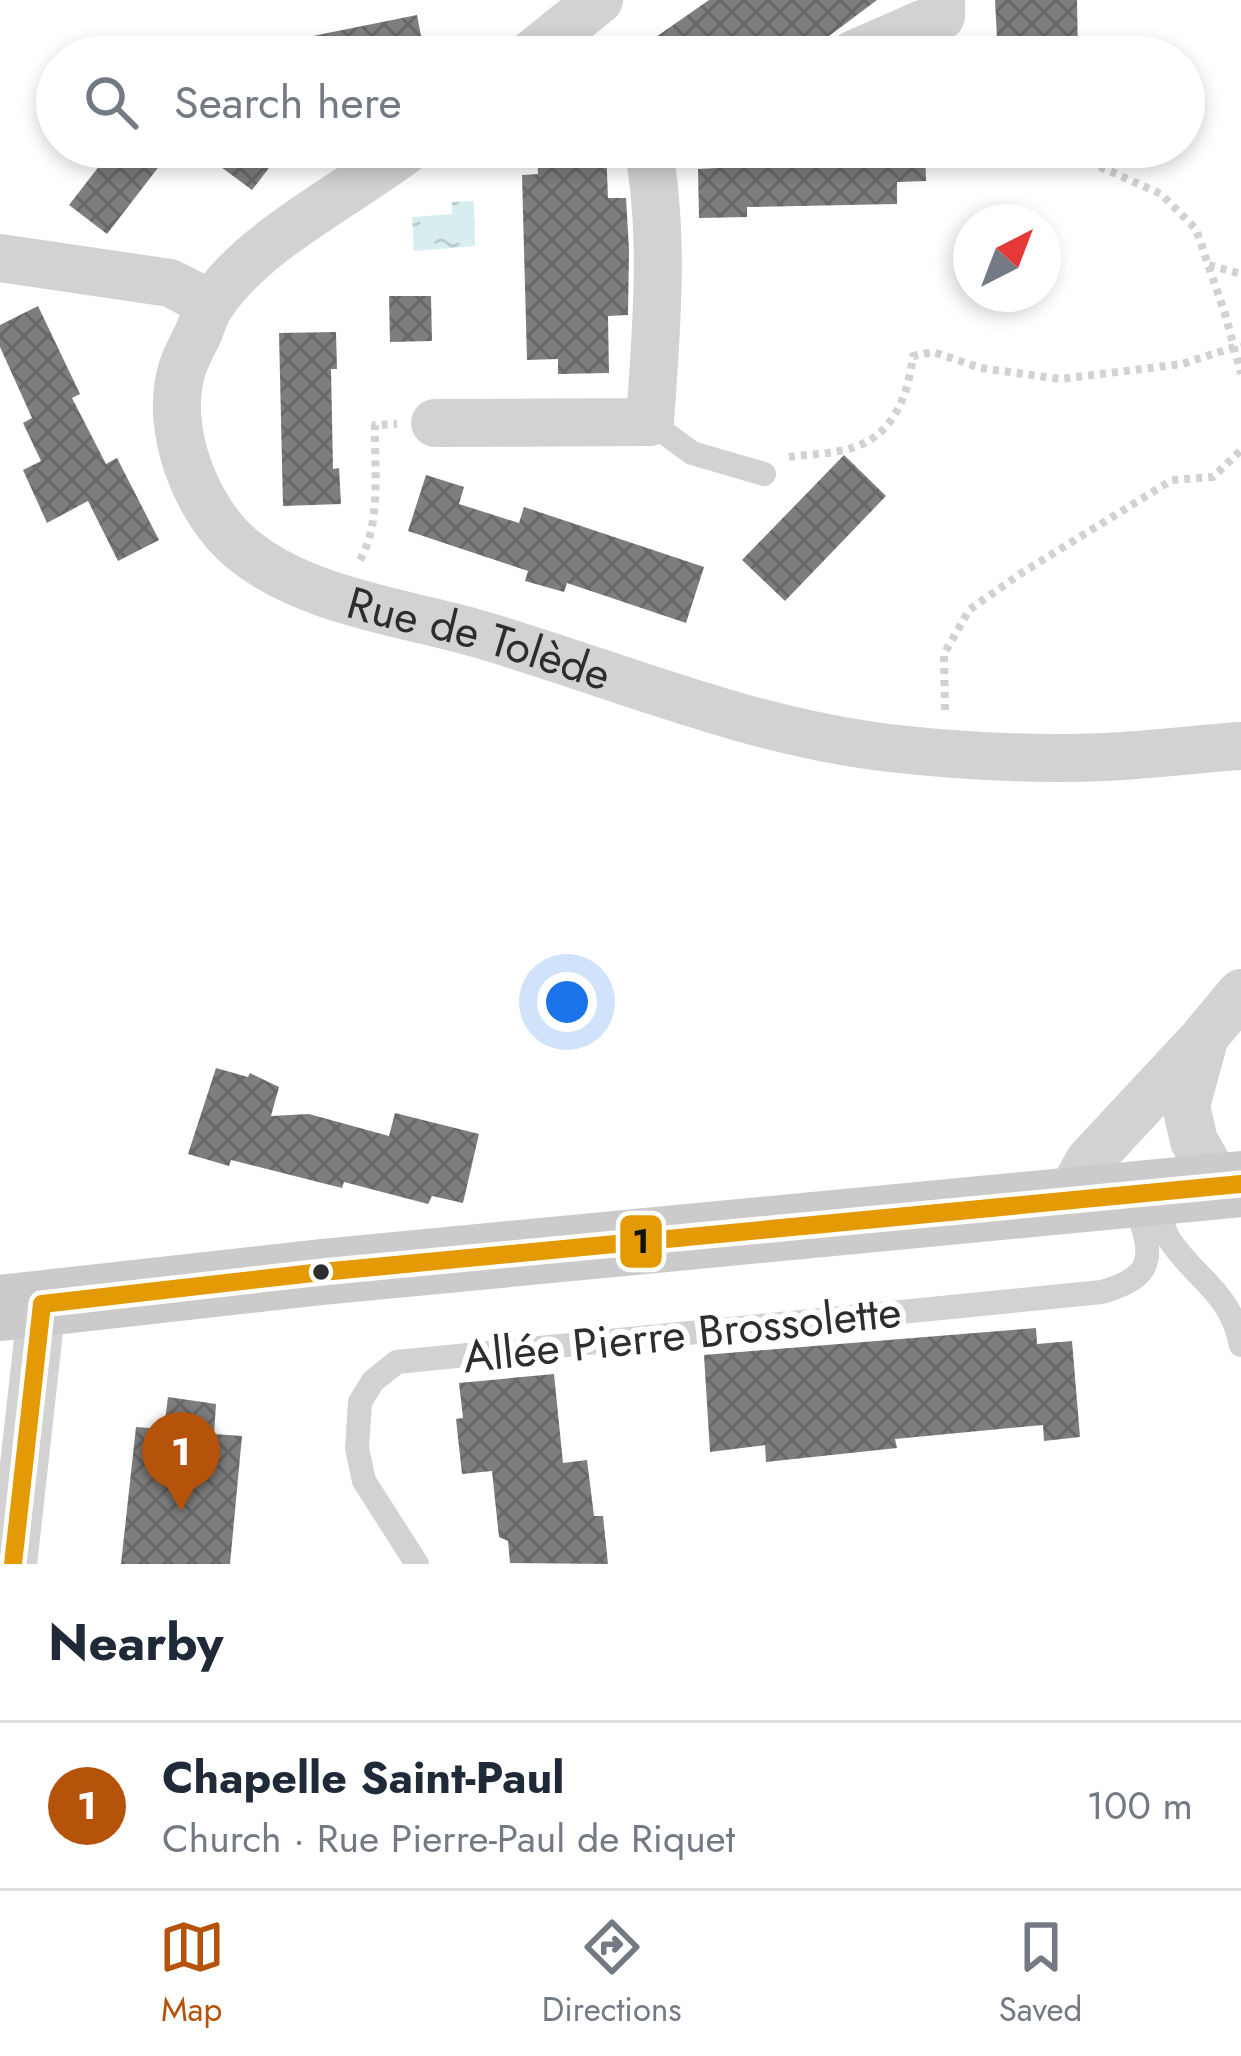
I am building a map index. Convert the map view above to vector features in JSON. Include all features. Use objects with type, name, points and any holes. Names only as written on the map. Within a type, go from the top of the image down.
[{"type":"street","points":[[567,36],[598,0]]},
{"type":"street","points":[[895,36],[941,16],[941,0]]},
{"type":"street","name":"Rue de Tolède","points":[[383,168],[269,243],[243,266],[211,304],[182,370],[180,426],[198,494],[215,521],[273,572],[690,704],[796,732],[946,753],[1105,757],[1241,746]]},
{"type":"street","points":[[435,423],[650,422],[657,315],[652,168]]},
{"type":"street","points":[[0,258],[170,283],[211,304]]},
{"type":"street","points":[[1072,1200],[1089,1160],[1241,994]]},
{"type":"street","points":[[1205,1036],[1186,1106],[1194,1141],[1230,1185]]},
{"type":"street","points":[[13,1564],[21,1306],[322,1271],[1230,1185]]},
{"type":"lane","points":[[650,422],[692,453],[764,474]]},
{"type":"lane","name":"Allée Pierre Brossolette","points":[[417,1564],[364,1481],[357,1448],[360,1402],[373,1381],[397,1362],[1102,1292],[1128,1284],[1142,1271],[1148,1259],[1150,1216],[1228,1307],[1241,1346]]},
{"type":"path","points":[[1103,168],[1161,194],[1196,230],[1238,346],[1241,374]]},
{"type":"path","points":[[1208,264],[1241,274]]},
{"type":"path","points":[[764,474],[778,459],[856,446],[892,422],[909,386],[914,356],[933,352],[981,368],[1060,379],[1182,364],[1238,346]]},
{"type":"path","points":[[325,592],[358,562],[370,541],[375,425],[435,423]]},
{"type":"path","points":[[946,753],[944,654],[968,610],[1172,480],[1213,477],[1241,450]]},
{"type":"water","points":[[474,201],[475,246],[414,251],[412,217],[452,214],[452,202]]},
{"type":"building","points":[[709,0],[877,0],[829,36],[657,36]]},
{"type":"building","points":[[995,0],[1077,0],[1078,36],[997,36]]},
{"type":"building","points":[[417,15],[421,36],[313,36]]},
{"type":"building","points":[[98,168],[158,168],[107,234],[69,205]]},
{"type":"building","points":[[222,168],[269,168],[252,190]]},
{"type":"building","points":[[538,168],[607,168],[608,198],[626,198],[628,315],[608,316],[609,373],[558,374],[558,359],[527,360],[522,175],[538,174]]},
{"type":"building","points":[[926,168],[926,181],[897,182],[897,204],[747,207],[747,217],[699,218],[698,169]]},
{"type":"building","points":[[389,296],[431,296],[432,341],[390,342]]},
{"type":"building","points":[[38,306],[80,394],[72,398],[106,464],[117,458],[159,540],[118,561],[88,501],[47,523],[23,470],[41,461],[23,423],[32,418],[0,347],[0,325]]},
{"type":"building","points":[[336,332],[337,369],[331,369],[333,469],[339,468],[341,504],[283,506],[279,333]]},
{"type":"building","points":[[844,455],[886,496],[785,601],[742,560]]},
{"type":"building","points":[[426,475],[464,487],[459,504],[519,523],[524,507],[704,567],[686,623],[567,583],[564,592],[525,581],[528,571],[408,531]]},
{"type":"building","points":[[216,1068],[248,1077],[250,1073],[279,1087],[271,1116],[309,1114],[389,1136],[395,1113],[479,1134],[463,1203],[432,1196],[428,1204],[344,1182],[342,1188],[188,1154]]},
{"type":"building","points":[[1036,1328],[1037,1344],[1072,1341],[1080,1437],[1044,1441],[1043,1425],[895,1439],[897,1448],[766,1462],[765,1445],[710,1452],[704,1355]]},
{"type":"building","points":[[554,1374],[563,1463],[587,1460],[594,1516],[603,1516],[608,1564],[510,1563],[508,1541],[499,1537],[492,1471],[462,1474],[456,1419],[463,1418],[459,1383]]},
{"type":"building","points":[[168,1397],[216,1404],[214,1434],[242,1436],[230,1564],[121,1564],[136,1427],[164,1429]]},
{"type":"transit line","name":"1","points":[[42,1304],[322,1272],[1241,1184]]},
{"type":"transit line","name":"1","points":[[13,1564],[42,1304]]},
{"type":"place","name":"Chapelle Saint-Paul","points":[[181,1511]]}]
